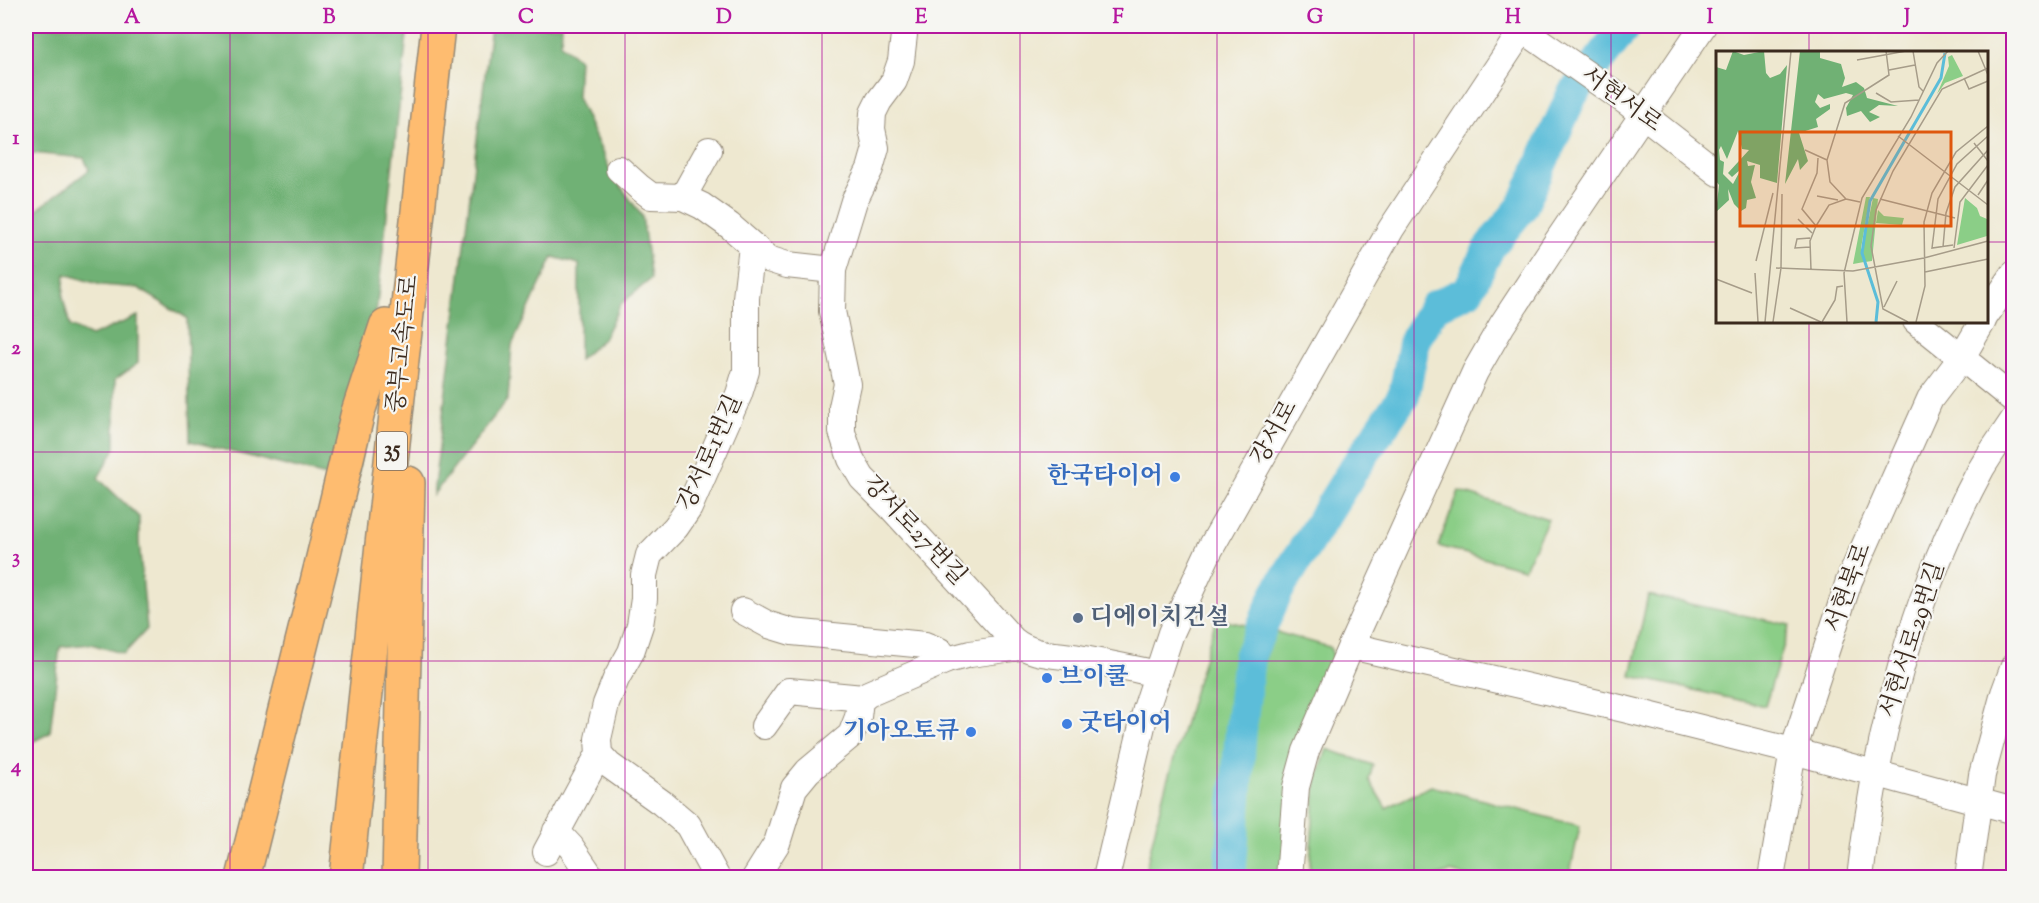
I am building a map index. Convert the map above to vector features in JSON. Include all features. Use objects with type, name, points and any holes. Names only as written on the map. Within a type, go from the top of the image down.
[{"type":"highway","name":"중부고속도로","points":[[346,878],[396,328],[418,26]]},
{"type":"highway","name":"중부고속도로","points":[[327,878],[396,328],[438,26]]},
{"type":"highway","points":[[243,878],[358,412],[396,328]]},
{"type":"highway","points":[[396,328],[408,461],[399,878]]},
{"type":"street","name":"강서로27번길","points":[[904,26],[901,61],[894,81],[873,113],[872,129],[876,148],[870,169],[854,201],[833,270],[832,311],[847,384],[842,407],[842,432],[851,459],[862,478],[1021,647]]},
{"type":"street","points":[[1288,878],[1296,787],[1306,751],[1475,372],[1635,108],[1703,26]]},
{"type":"street","name":"서현서로","points":[[1524,27],[1635,108],[1716,171]]},
{"type":"street","name":"강서로","points":[[1106,878],[1146,709],[1171,633],[1209,551],[1391,229],[1524,27]]},
{"type":"street","points":[[683,197],[710,150]]},
{"type":"street","points":[[619,169],[651,196],[683,197],[702,206],[730,226],[768,259],[787,265],[833,270]]},
{"type":"street","name":"강서로1번길","points":[[599,754],[598,739],[606,704],[616,679],[631,652],[640,625],[644,599],[644,575],[649,555],[676,527],[689,508],[739,394],[746,371],[746,298],[752,246]]},
{"type":"street","points":[[1988,312],[2013,274]]},
{"type":"street","points":[[1917,322],[2013,400]]},
{"type":"street","name":"서현북로","points":[[1771,878],[1793,751],[1849,581],[1930,399],[1962,357],[1982,322]]},
{"type":"street","name":"서현서로29번길","points":[[1860,878],[1875,774],[1909,639],[1945,543],[1982,468],[2013,419]]},
{"type":"street","points":[[742,611],[769,625],[792,632],[925,645],[940,651],[947,660]]},
{"type":"street","points":[[1351,646],[1624,709],[1793,751],[2013,811]]},
{"type":"street","points":[[755,878],[777,843],[794,788],[808,771],[851,735],[858,717],[860,700],[868,693],[947,660],[970,654],[1021,647],[1042,653],[1077,657],[1158,674]]},
{"type":"street","points":[[1968,878],[1986,756],[2013,666]]},
{"type":"street","points":[[764,726],[789,691],[863,698]]},
{"type":"street","points":[[592,878],[571,847],[551,842],[599,754],[609,765],[688,825],[717,878]]},
{"type":"green space","points":[[26,26],[408,26],[357,484],[190,441],[187,318],[138,288],[101,285],[65,274],[63,298],[70,326],[91,336],[138,316],[138,363],[115,380],[115,448],[98,478],[139,517],[147,629],[124,654],[91,644],[60,647],[50,733],[26,745],[26,221],[29,216],[89,170],[84,158],[30,153],[26,155]]},
{"type":"green space","points":[[491,26],[562,26],[561,44],[579,59],[577,97],[612,174],[642,216],[651,279],[621,304],[603,339],[579,360],[579,264],[553,257],[512,345],[508,399],[433,495]]},
{"type":"green space","points":[[1459,491],[1548,519],[1524,569],[1438,546]]},
{"type":"green space","points":[[1648,595],[1790,625],[1765,706],[1631,676]]},
{"type":"green space","points":[[1216,619],[1256,627],[1242,661],[1219,877],[1144,877],[1163,795]]},
{"type":"green space","points":[[1276,632],[1330,647],[1335,662],[1281,877],[1243,878],[1248,778],[1257,678]]},
{"type":"green space","points":[[1327,749],[1373,765],[1369,780],[1386,808],[1431,786],[1580,826],[1569,877],[1474,878],[1450,872],[1431,878],[1327,878],[1309,874],[1316,782]]},
{"type":"waterway","points":[[1230,878],[1241,729],[1249,657],[1277,592],[1353,470],[1404,395],[1415,339],[1435,306],[1468,291],[1490,246],[1522,207],[1572,95],[1626,26]]},
{"type":"place","name":"한국타이어","points":[[1175,477]]},
{"type":"place","name":"디에이치건설","points":[[1078,618]]},
{"type":"place","name":"브이쿨","points":[[1047,678]]},
{"type":"place","name":"굿타이어","points":[[1067,724]]},
{"type":"place","name":"기아오토큐","points":[[971,732]]}]
